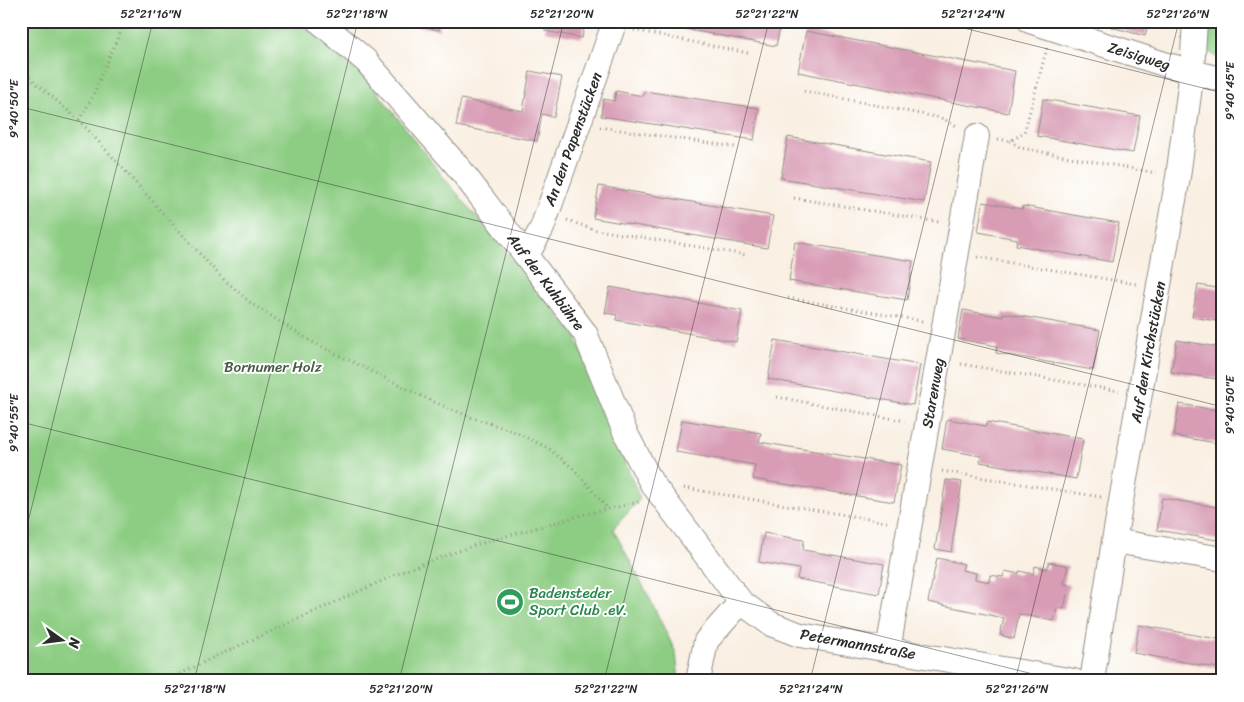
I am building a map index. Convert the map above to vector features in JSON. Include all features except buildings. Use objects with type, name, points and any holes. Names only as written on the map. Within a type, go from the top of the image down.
[{"type":"street","name":"Auf der Kuhbühre","points":[[319,21],[366,61],[460,168],[585,333],[625,432],[656,490],[741,602]]},
{"type":"street","name":"Auf den Kirchstücken","points":[[1092,681],[1114,541],[1178,177],[1192,71],[1195,21]]},
{"type":"street","name":"An den Papenstücken","points":[[526,255],[542,228],[614,24]]},
{"type":"street","name":"Zeisigweg","points":[[1041,25],[1164,64],[1223,80]]},
{"type":"street","name":"Starenweg","points":[[888,650],[978,136]]},
{"type":"street","points":[[1114,541],[1223,559]]},
{"type":"street","name":"Petermannstraße","points":[[741,602],[770,624],[800,635],[1074,681]]},
{"type":"street","points":[[698,681],[706,641],[741,602]]},
{"type":"path","points":[[79,120],[91,100],[125,21]]},
{"type":"path","points":[[614,24],[748,53]]},
{"type":"path","points":[[1010,141],[1024,133],[1041,25]]},
{"type":"path","points":[[21,72],[79,120],[220,276],[252,304],[312,342],[434,402],[473,418],[513,431],[548,448],[574,469],[608,509]]},
{"type":"path","points":[[21,89],[28,77]]},
{"type":"path","points":[[804,91],[941,118],[978,136],[1010,141],[1021,148],[1178,177]]},
{"type":"path","points":[[579,124],[735,147]]},
{"type":"path","points":[[794,198],[962,225]]},
{"type":"path","points":[[548,212],[592,229],[746,255]]},
{"type":"path","points":[[957,253],[1159,288]]},
{"type":"path","points":[[788,298],[945,324]]},
{"type":"path","points":[[939,360],[1140,395]]},
{"type":"path","points":[[777,397],[928,425]]},
{"type":"path","points":[[920,467],[1121,500]]},
{"type":"path","points":[[167,681],[210,659],[406,570],[478,544],[608,509],[656,490],[910,525]]},
{"type":"green space","name":"Bornumer Holz","points":[[21,21],[294,21],[318,36],[372,85],[441,174],[575,335],[640,499],[613,529],[676,653],[679,681],[21,681]]},
{"type":"green space","points":[[1209,21],[1223,21],[1223,63],[1205,48]]},
{"type":"place","name":"Badensteder Sport Club .eV.","points":[[510,602]]}]
